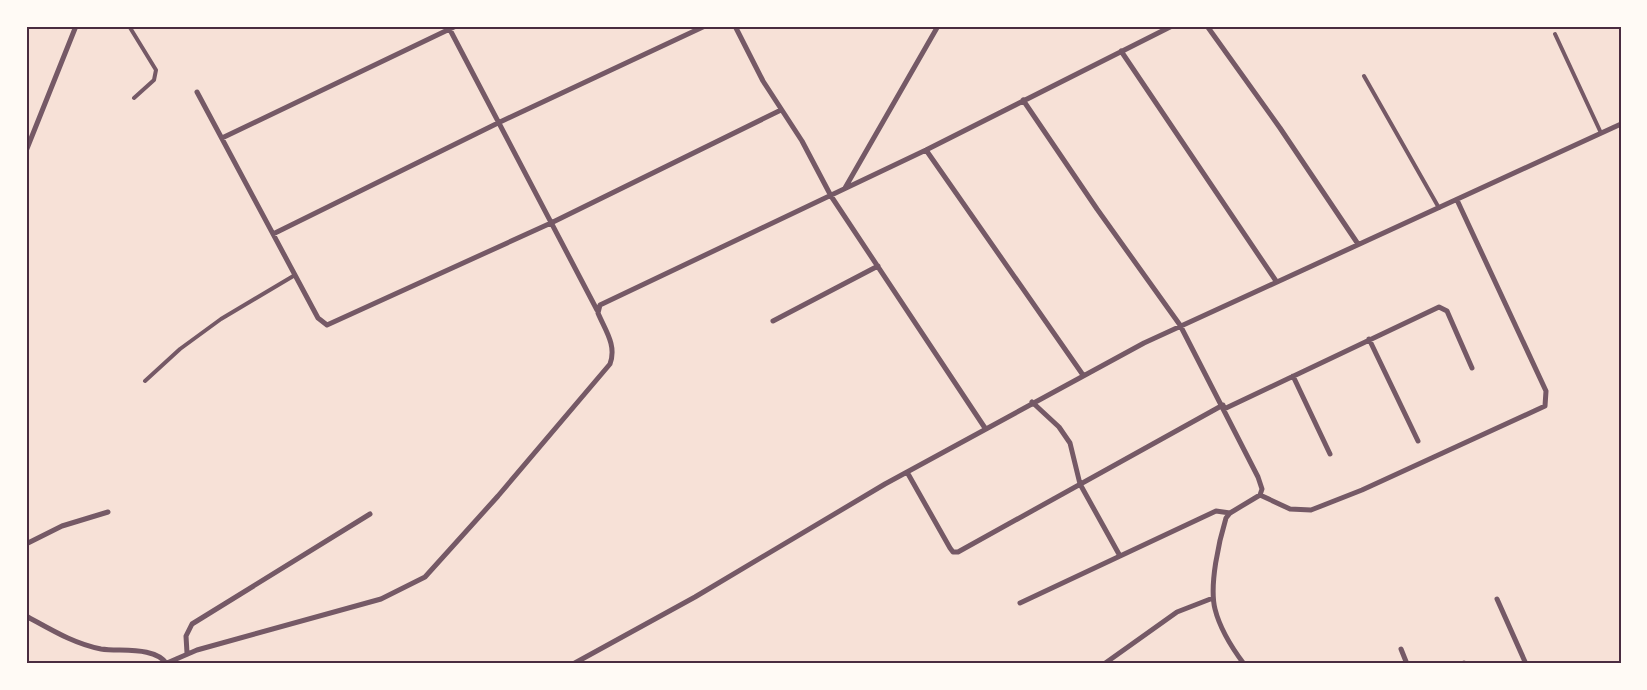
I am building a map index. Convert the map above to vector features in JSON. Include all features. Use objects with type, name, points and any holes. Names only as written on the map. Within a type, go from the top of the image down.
[{"type":"street","points":[[26,151],[76,26]]},
{"type":"street","points":[[222,138],[456,26]]},
{"type":"street","points":[[273,234],[500,122],[705,26]]},
{"type":"street","points":[[735,26],[763,81],[802,141],[831,196],[985,428]]},
{"type":"street","points":[[844,189],[938,26]]},
{"type":"street","points":[[597,310],[606,303],[926,150],[1172,26]]},
{"type":"street","points":[[1207,26],[1280,128],[1358,244]]},
{"type":"street","points":[[26,616],[81,644],[100,649],[152,653],[162,657],[167,663],[187,653],[381,600],[424,577],[498,496],[610,364],[614,355],[612,345],[597,310],[449,28]]},
{"type":"street","points":[[1121,51],[1276,281]]},
{"type":"street","points":[[197,92],[294,275],[318,318],[327,325],[551,223],[781,110]]},
{"type":"street","points":[[1023,100],[1097,209],[1180,325],[1224,407],[1258,477],[1262,490],[1260,495],[1230,513],[1224,526],[1213,598],[1217,617],[1244,664]]},
{"type":"street","points":[[573,664],[695,597],[985,428],[1180,325],[1621,124]]},
{"type":"street","points":[[926,150],[1083,375]]},
{"type":"street","points":[[1260,495],[1290,509],[1311,510],[1362,490],[1545,406],[1546,390],[1457,200]]},
{"type":"street","points":[[774,321],[878,266]]},
{"type":"street","points":[[907,472],[953,552],[963,550],[1080,484],[1224,407],[1293,376],[1433,308],[1442,308],[1447,311],[1472,368]]},
{"type":"street","points":[[1369,339],[1418,441]]},
{"type":"street","points":[[1293,376],[1330,454]]},
{"type":"street","points":[[1032,402],[1066,436],[1073,452],[1080,484],[1118,552]]},
{"type":"street","points":[[1020,603],[1118,552],[1216,511],[1230,513]]},
{"type":"street","points":[[26,544],[62,526],[108,512]]},
{"type":"street","points":[[187,653],[186,636],[192,624],[370,514]]},
{"type":"street","points":[[1104,664],[1177,612],[1213,598]]},
{"type":"street","points":[[1498,599],[1526,664]]},
{"type":"street","points":[[1401,649],[1407,664]]},
{"type":"lane","points":[[129,26],[156,70],[154,80],[134,98]]},
{"type":"lane","points":[[1555,34],[1601,133]]},
{"type":"lane","points":[[1364,76],[1439,208]]},
{"type":"lane","points":[[146,381],[180,349],[220,319],[294,275]]}]
